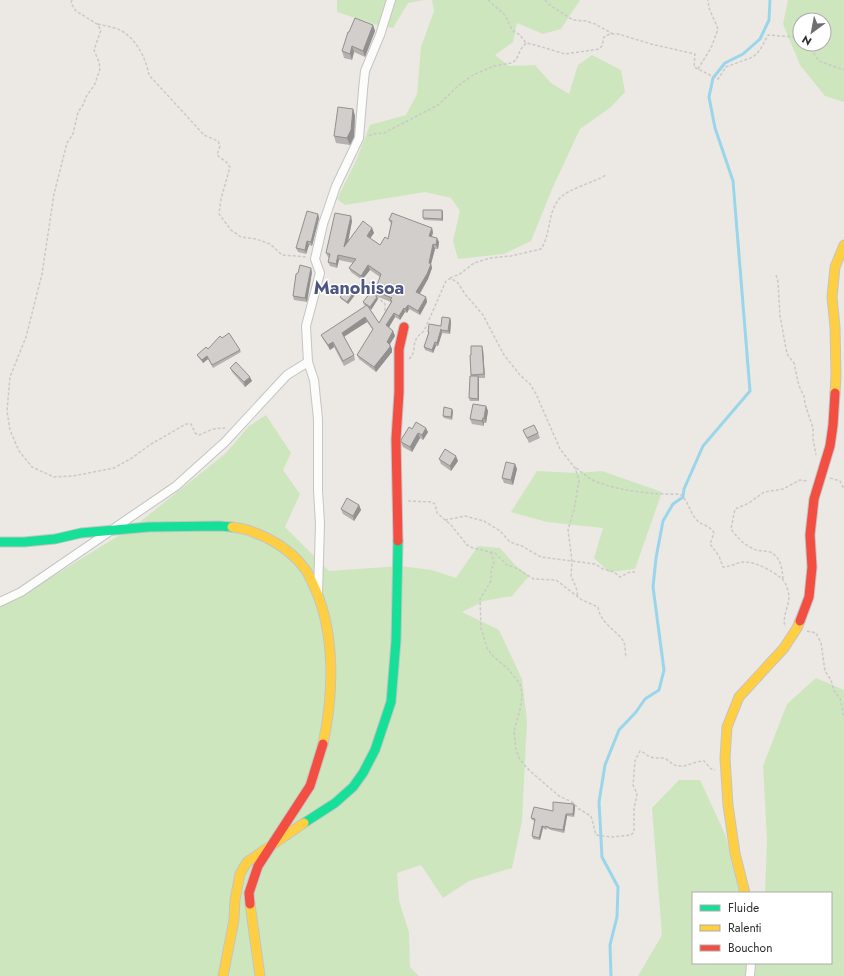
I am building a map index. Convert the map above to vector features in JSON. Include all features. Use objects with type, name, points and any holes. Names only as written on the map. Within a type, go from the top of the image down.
[{"type":"street","points":[[318,594],[320,524],[318,490],[318,419],[314,380],[308,362],[306,326],[320,273],[315,259],[323,224],[336,186],[359,138],[365,71],[380,35],[391,0]]},
{"type":"street","points":[[745,892],[735,853],[728,805],[726,768],[727,727],[739,697],[784,648],[795,632],[809,597],[812,567],[810,534],[814,499],[830,446],[833,425],[836,375],[835,327],[832,297],[835,267],[844,245]]},
{"type":"street","points":[[223,976],[234,920],[235,900],[240,874],[247,862],[335,803],[353,787],[363,773],[375,750],[391,702],[396,641],[398,501],[396,439],[399,405],[399,349],[404,327]]},
{"type":"street","points":[[0,602],[21,592],[176,486],[237,430],[287,375],[308,362]]},
{"type":"street","points":[[0,542],[24,542],[54,539],[81,533],[149,527],[219,526],[246,529],[280,545],[305,569],[318,594],[327,627],[331,669],[329,711],[323,743],[310,786],[258,866],[249,893],[260,976]]},
{"type":"street","points":[[750,976],[751,964]]},
{"type":"path","points":[[72,0],[71,3],[76,11],[97,24],[121,30],[133,39],[147,65],[149,75],[204,135],[218,142],[220,146],[218,155],[230,167],[221,199],[219,214],[232,230],[241,237],[256,239],[270,244],[282,254],[315,259]]},
{"type":"path","points":[[488,0],[505,15],[512,30],[526,43],[565,54],[599,49],[602,46],[604,37],[618,34],[651,44],[695,54],[694,67],[718,79],[726,67],[753,57],[760,50],[768,35],[792,37]]},
{"type":"path","points":[[545,0],[551,6],[573,20],[586,21],[595,24],[613,34]]},
{"type":"path","points":[[698,69],[711,48],[718,29],[709,8],[708,0]]},
{"type":"path","points":[[97,24],[101,30],[94,50],[100,69],[95,84],[78,112],[72,134],[67,143],[56,187],[42,274],[26,338],[10,377],[6,411],[10,430],[19,451],[32,467],[54,477],[73,476],[114,468],[186,424],[191,424],[196,433],[199,434],[214,429],[229,428],[237,430]]},
{"type":"path","points":[[368,137],[374,134],[384,133],[438,105],[458,86],[473,75],[494,66],[511,63],[516,60],[521,49],[526,43]]},
{"type":"path","points":[[813,52],[819,61],[844,70]]},
{"type":"path","points":[[399,363],[406,362],[413,355],[414,341],[418,334],[424,331],[446,281],[460,274],[474,263],[490,258],[511,256],[541,249],[546,242],[549,221],[554,206],[560,198],[606,175]]},
{"type":"path","points":[[776,275],[778,282],[780,316],[787,354],[794,363],[804,396],[812,428],[816,460]]},
{"type":"path","points":[[449,279],[452,279],[458,283],[464,294],[483,315],[504,355],[520,375],[530,384],[536,394],[560,449],[575,468],[596,482],[614,487],[649,494],[680,494],[687,501],[696,520],[711,528],[714,533],[710,544],[719,556],[723,567],[746,562],[769,570],[783,579]]},
{"type":"path","points":[[315,292],[332,291],[372,282],[375,285],[374,294],[385,304],[386,313]]},
{"type":"path","points":[[575,468],[579,480],[574,510],[568,530],[572,561],[571,576],[576,587],[578,597]]},
{"type":"path","points":[[844,489],[840,481],[815,476],[808,481],[800,480],[783,489],[764,492],[749,503],[735,509],[731,529],[742,541],[753,549],[770,552],[780,559],[783,579],[789,596],[784,622],[786,630],[816,633],[821,643],[825,671],[831,680],[834,691],[840,698],[844,718]]},
{"type":"path","points":[[398,501],[432,502],[437,513],[452,525],[467,545],[473,548],[495,553],[507,565],[514,567],[534,578],[556,580],[587,603],[598,607],[598,611],[604,621],[622,639],[626,658]]},
{"type":"path","points":[[445,520],[465,516],[484,521],[500,531],[510,542],[522,546],[540,557],[595,564],[603,569],[614,572],[620,577],[630,572],[635,572]]},
{"type":"path","points":[[490,552],[494,564],[491,570],[491,581],[480,599],[481,628],[487,648],[493,656],[509,670],[520,684],[522,694],[521,706],[514,731],[516,750],[520,760],[530,771],[559,796],[572,802],[579,809],[592,816],[596,835],[631,835],[634,832],[634,809],[638,794],[634,785],[635,761],[640,752],[656,758],[661,757],[674,765],[682,766],[697,761],[704,761],[711,769],[716,770],[726,768]]},
{"type":"green space","points":[[337,0],[424,0],[408,3],[393,28],[377,25],[337,12]]},
{"type":"green space","points":[[432,0],[580,0],[561,29],[543,34],[517,23],[513,42],[495,55],[509,66],[535,65],[551,83],[569,94],[578,65],[592,55],[621,70],[625,92],[611,107],[580,129],[552,189],[531,241],[504,254],[458,259],[453,241],[460,211],[451,198],[425,192],[345,205],[337,199],[355,163],[370,125],[406,115],[417,94],[421,47],[434,11]]},
{"type":"green space","points":[[788,0],[844,0],[844,102],[825,96],[800,65],[795,52],[832,52],[832,12],[792,12],[792,46],[783,24]]},
{"type":"green space","points":[[266,415],[291,453],[283,470],[300,494],[285,527],[329,571],[400,566],[432,570],[456,578],[478,546],[500,548],[515,565],[529,576],[512,596],[484,601],[462,612],[499,630],[522,679],[527,722],[522,821],[512,868],[469,881],[443,898],[421,865],[397,873],[399,901],[409,932],[410,967],[419,976],[0,976],[0,605],[24,594],[136,525],[226,453],[249,426]]},
{"type":"green space","points":[[537,471],[577,473],[602,471],[662,492],[635,569],[609,572],[594,558],[603,528],[547,522],[511,512]]},
{"type":"green space","points":[[816,678],[844,690],[844,976],[638,976],[662,935],[652,808],[679,780],[700,780],[725,834],[742,892],[692,892],[692,964],[832,964],[832,892],[765,892],[767,841],[763,766],[787,704]]},
{"type":"building","points":[[355,18],[373,25],[363,51],[352,46],[350,54],[342,51],[348,32]]},
{"type":"building","points":[[338,107],[353,109],[351,130],[347,138],[334,136]]},
{"type":"building","points":[[423,210],[442,210],[442,219],[423,218]]},
{"type":"building","points":[[307,211],[318,214],[311,242],[307,241],[305,250],[296,248]]},
{"type":"building","points":[[335,213],[351,216],[344,247],[363,221],[372,228],[367,236],[380,245],[385,237],[388,239],[392,221],[389,220],[392,213],[432,228],[429,236],[437,238],[436,245],[433,244],[429,263],[431,264],[416,292],[426,297],[418,311],[408,305],[399,316],[394,313],[386,325],[393,331],[387,342],[390,347],[374,367],[357,355],[373,329],[365,317],[342,333],[354,355],[343,361],[333,342],[328,345],[321,335],[367,305],[379,323],[392,301],[390,300],[392,298],[375,291],[381,274],[368,265],[361,276],[349,268],[356,259],[338,255],[336,264],[328,262],[330,254],[326,253]]},
{"type":"building","points":[[300,265],[311,268],[305,298],[293,296],[296,274],[298,273]]},
{"type":"building","points":[[348,287],[354,292],[347,302],[340,297]]},
{"type":"building","points":[[371,292],[377,297],[370,307],[363,302]]},
{"type":"building","points":[[442,317],[450,318],[448,331],[441,329],[437,343],[435,342],[432,350],[424,347],[429,332],[429,324],[441,326]]},
{"type":"building","points":[[229,333],[240,350],[212,365],[207,356],[202,360],[197,355],[206,347],[208,349],[220,336],[222,338]]},
{"type":"building","points":[[471,346],[482,346],[484,374],[471,375]]},
{"type":"building","points":[[236,362],[250,377],[244,382],[230,368]]},
{"type":"building","points":[[470,376],[478,376],[478,399],[469,398]]},
{"type":"building","points":[[473,404],[486,406],[482,421],[470,419]]},
{"type":"building","points":[[444,407],[452,409],[451,417],[443,416]]},
{"type":"building","points":[[416,422],[426,428],[422,435],[418,433],[410,447],[401,442],[401,440],[409,427],[412,429]]},
{"type":"building","points":[[534,425],[538,433],[527,438],[523,430]]},
{"type":"building","points":[[445,449],[456,456],[450,466],[439,459]]},
{"type":"building","points":[[506,462],[515,464],[511,480],[502,478]]},
{"type":"building","points":[[347,498],[359,505],[353,516],[341,509]]},
{"type":"building","points":[[553,802],[574,804],[573,814],[566,814],[563,830],[542,826],[539,838],[532,836],[535,819],[531,818],[534,807],[553,811]]},
{"type":"waterway","points":[[611,976],[610,945],[617,917],[618,887],[602,857],[599,802],[605,765],[619,730],[636,712],[645,699],[659,690],[664,670],[653,587],[656,558],[663,521],[673,504],[683,497],[684,489],[703,446],[750,391],[733,181],[715,128],[709,97],[713,78],[725,63],[743,54],[760,39],[769,20],[770,0]]},
{"type":"traffic: fast","points":[[0,542],[24,542],[55,539],[81,533],[149,527],[232,527]]},
{"type":"traffic: fast","points":[[304,823],[335,803],[353,787],[363,773],[375,750],[391,702],[396,641],[398,541]]},
{"type":"traffic: slow","points":[[835,393],[835,327],[832,297],[835,267],[844,245]]},
{"type":"traffic: slow","points":[[232,527],[254,532],[283,547],[301,564],[307,572],[320,601],[329,641],[331,662],[329,704],[323,744]]},
{"type":"traffic: slow","points":[[745,892],[735,853],[728,805],[725,758],[727,727],[739,697],[784,648],[800,621]]},
{"type":"traffic: slow","points":[[223,976],[234,920],[235,900],[240,874],[247,862],[304,823]]},
{"type":"traffic: slow","points":[[250,904],[260,976]]},
{"type":"traffic: jam","points":[[398,541],[396,439],[399,392],[399,349],[404,327]]},
{"type":"traffic: jam","points":[[800,621],[809,597],[812,567],[810,535],[814,499],[830,446],[835,393]]},
{"type":"traffic: jam","points":[[250,904],[249,893],[258,866],[310,786],[323,744]]},
{"type":"district","name":"Manohisoa","points":[[359,288]]}]
